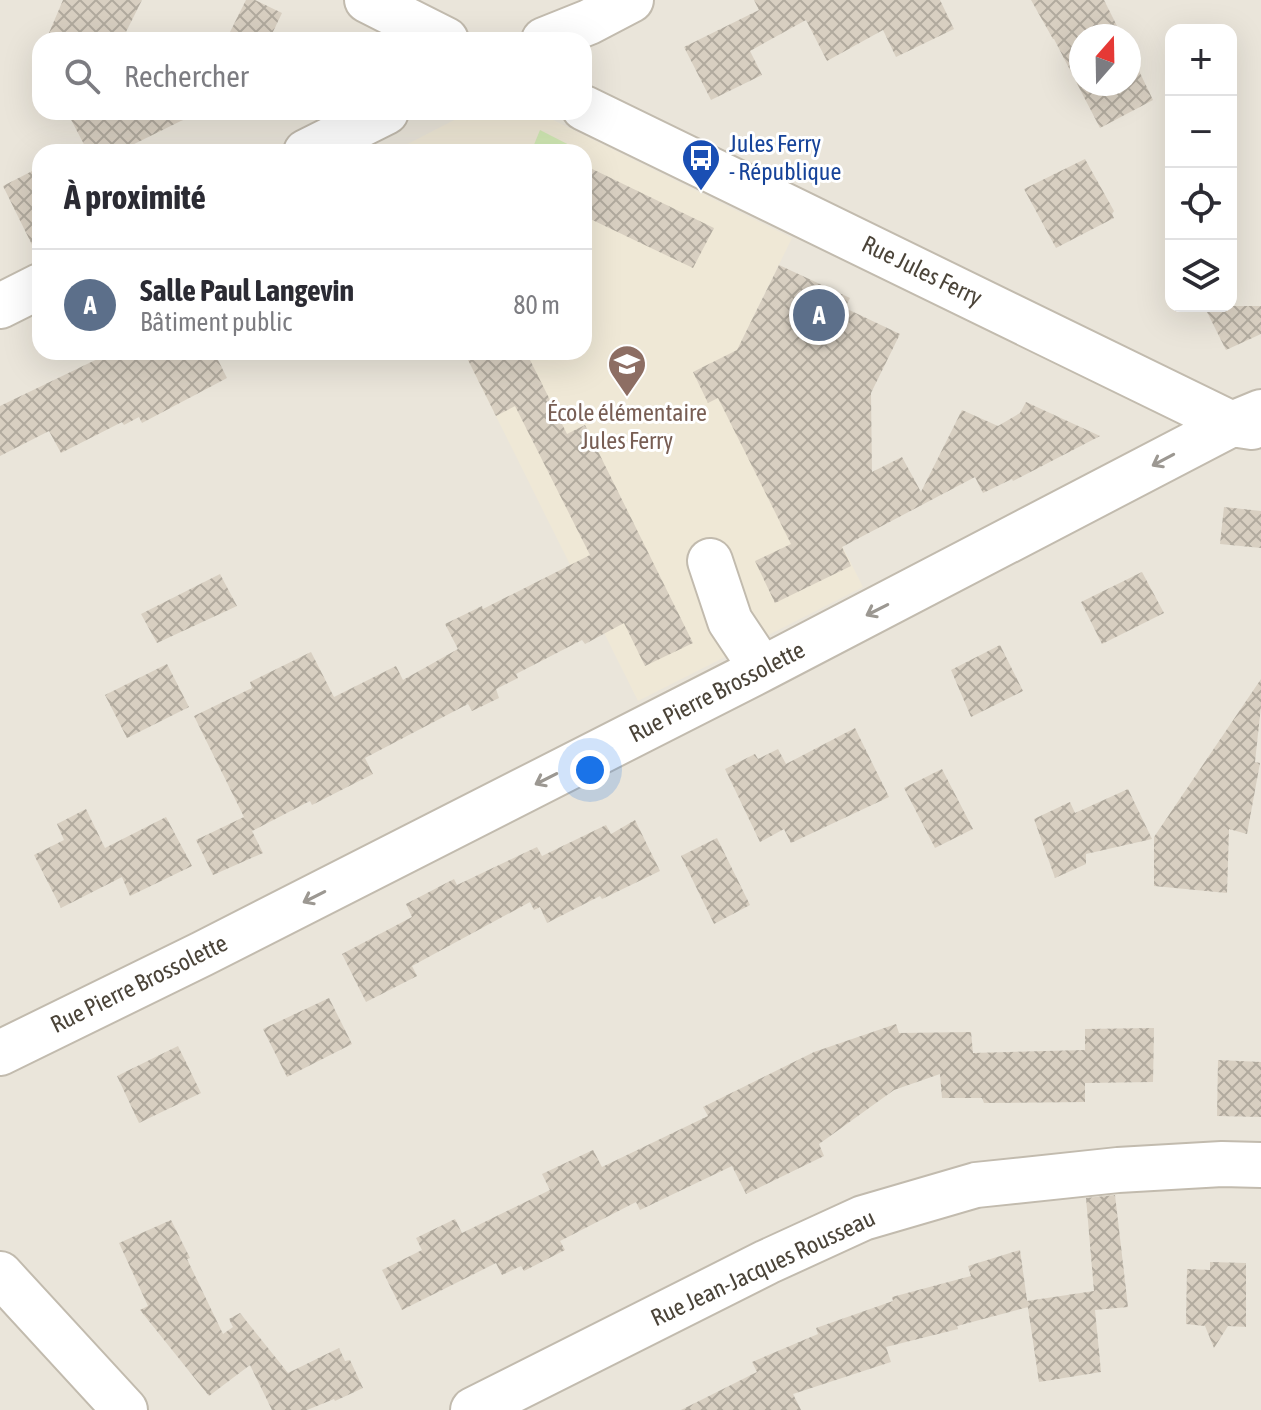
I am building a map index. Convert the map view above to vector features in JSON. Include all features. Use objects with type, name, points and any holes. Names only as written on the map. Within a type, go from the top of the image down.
[{"type":"street","points":[[367,0],[430,32]]},
{"type":"street","points":[[564,32],[631,0]]},
{"type":"street","name":"Rue Jules Ferry","points":[[592,112],[862,242],[1251,422]]},
{"type":"street","points":[[322,144],[370,120]]},
{"type":"street","points":[[0,306],[32,290]]},
{"type":"street","name":"Rue Pierre Brossolette","points":[[0,1053],[1251,422]]},
{"type":"street","points":[[710,561],[730,621],[762,669]]},
{"type":"street","name":"Rue Jean-Jacques Rousseau","points":[[473,1410],[767,1262],[863,1218],[976,1185],[1118,1170],[1261,1165]]},
{"type":"street","points":[[0,1274],[125,1410]]},
{"type":"shaded area","points":[[0,0],[1261,0],[1261,1410],[0,1410]]},
{"type":"shaded area","name":"École élémentaire Jules Ferry","points":[[454,120],[553,120],[792,238],[740,344],[863,587],[638,701],[468,360],[592,360],[592,144],[408,144]]},
{"type":"green space","points":[[540,130],[567,144],[534,144]]},
{"type":"building","points":[[63,0],[142,0],[126,32],[49,32]]},
{"type":"building","points":[[246,0],[255,0],[282,13],[273,32],[230,32]]},
{"type":"building","points":[[754,0],[940,0],[954,29],[896,57],[883,30],[827,61],[806,20],[750,51],[762,75],[711,100],[684,47],[759,10]]},
{"type":"building","points":[[1031,0],[1104,0],[1116,24],[1069,24],[1069,68]]},
{"type":"building","points":[[1141,75],[1153,100],[1100,128],[1083,96],[1141,96]]},
{"type":"building","points":[[71,120],[183,120],[134,144],[84,144]]},
{"type":"building","points":[[1085,159],[1114,211],[1114,218],[1056,248],[1024,189]]},
{"type":"building","points":[[592,169],[714,228],[693,268],[592,220]]},
{"type":"building","points":[[32,171],[32,245],[3,186]]},
{"type":"building","points":[[779,265],[850,298],[845,308],[900,334],[871,393],[872,472],[902,457],[921,492],[962,410],[998,426],[1020,413],[1026,402],[1100,436],[983,493],[975,477],[842,547],[851,566],[775,603],[755,561],[791,544],[718,398],[708,403],[693,372],[737,350]]},
{"type":"building","points":[[1237,306],[1261,306],[1261,334],[1226,350],[1207,312],[1237,312]]},
{"type":"building","points":[[95,360],[218,360],[227,378],[142,423],[139,417],[124,425],[122,422],[61,453],[49,431],[0,456],[0,406]]},
{"type":"building","points":[[468,360],[530,360],[567,434],[585,425],[693,643],[645,666],[624,623],[585,644],[582,640],[516,674],[518,678],[496,689],[499,698],[472,711],[468,704],[365,758],[373,774],[312,805],[310,801],[252,831],[263,853],[213,875],[196,840],[244,817],[194,716],[252,688],[250,682],[311,652],[334,697],[396,666],[403,680],[458,649],[445,624],[482,606],[483,609],[590,555],[515,406],[496,416]]},
{"type":"building","points":[[1224,507],[1261,511],[1261,548],[1220,544]]},
{"type":"building","points":[[1142,572],[1164,613],[1102,644],[1081,602]]},
{"type":"building","points":[[220,574],[237,606],[157,643],[141,614]]},
{"type":"building","points":[[1000,645],[1023,691],[971,717],[951,670]]},
{"type":"building","points":[[167,664],[189,707],[127,738],[105,695]]},
{"type":"building","points":[[1261,679],[1255,762],[1260,763],[1247,834],[1229,829],[1227,893],[1154,886],[1154,837]]},
{"type":"building","points":[[855,728],[889,797],[791,843],[784,829],[760,842],[725,769],[755,754],[758,759],[778,749],[786,764]]},
{"type":"building","points":[[942,769],[973,829],[935,848],[904,788]]},
{"type":"building","points":[[1128,789],[1152,839],[1086,854],[1086,864],[1055,878],[1034,819],[1070,802],[1075,813]]},
{"type":"building","points":[[86,809],[105,848],[166,817],[192,866],[130,896],[122,877],[61,908],[34,855],[64,840],[57,824]]},
{"type":"building","points":[[635,820],[660,871],[547,923],[540,907],[534,910],[530,902],[412,966],[417,976],[366,1002],[342,954],[412,917],[406,904],[454,879],[457,885],[537,847],[542,856],[606,825],[611,834]]},
{"type":"building","points":[[717,838],[750,905],[714,924],[681,856]]},
{"type":"building","points":[[329,998],[352,1044],[287,1077],[263,1029]]},
{"type":"building","points":[[896,1024],[899,1033],[971,1032],[973,1053],[1085,1050],[1085,1029],[1154,1028],[1153,1082],[1085,1083],[1085,1102],[984,1103],[982,1098],[942,1098],[940,1074],[894,1090],[819,1144],[824,1156],[746,1194],[732,1166],[640,1210],[636,1202],[560,1241],[565,1250],[524,1271],[521,1266],[502,1275],[496,1263],[402,1310],[382,1270],[422,1250],[416,1238],[455,1219],[462,1233],[550,1190],[542,1174],[593,1150],[602,1167],[708,1116],[703,1107],[814,1052]]},
{"type":"building","points":[[178,1046],[201,1093],[139,1123],[117,1076]]},
{"type":"building","points":[[1218,1060],[1261,1062],[1261,1117],[1217,1116]]},
{"type":"building","points":[[1115,1195],[1128,1307],[1095,1310],[1101,1372],[1039,1382],[1027,1301],[1094,1291],[1086,1198]]},
{"type":"building","points":[[171,1220],[223,1334],[233,1327],[229,1319],[240,1313],[288,1373],[339,1348],[345,1361],[350,1360],[363,1388],[307,1410],[272,1410],[250,1365],[209,1396],[140,1310],[148,1306],[119,1243]]},
{"type":"building","points":[[1020,1250],[1028,1307],[886,1347],[891,1362],[793,1394],[801,1410],[681,1410],[757,1372],[752,1362],[818,1334],[816,1328],[893,1301],[892,1297],[971,1276],[968,1266]]},
{"type":"building","points":[[1210,1262],[1246,1263],[1246,1327],[1228,1326],[1214,1348],[1205,1326],[1186,1324],[1187,1269],[1210,1270]]},
{"type":"place","name":"Jules Ferry - République","points":[[701,192]]},
{"type":"place","name":"Salle Paul Langevin","points":[[819,315]]},
{"type":"place","name":"École élémentaire Jules Ferry","points":[[627,398]]}]
